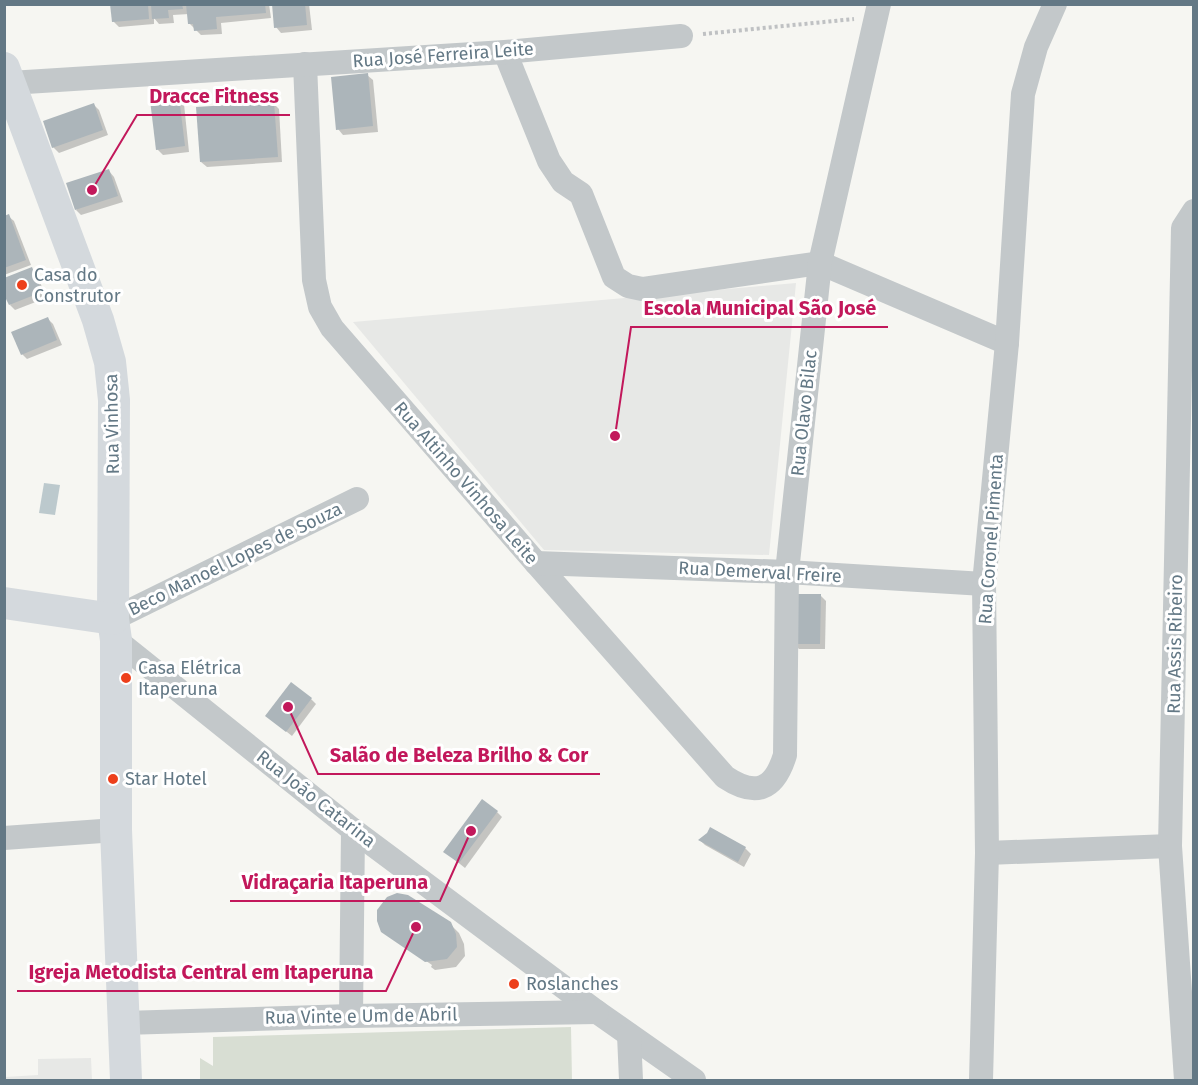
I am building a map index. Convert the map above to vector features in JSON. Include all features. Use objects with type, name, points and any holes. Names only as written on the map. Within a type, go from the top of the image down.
[{"type":"main road","name":"Rua Vinhosa","points":[[7,75],[98,320],[110,362],[114,400],[116,830],[126,1080]]},
{"type":"main road","points":[[4,603],[115,630]]},
{"type":"street","name":"Rua Coronel Pimenta","points":[[981,1080],[987,853],[984,584],[1007,343],[1023,94],[1036,47],[1055,4]]},
{"type":"street","name":"Rua Olavo Bilac","points":[[785,756],[787,572],[820,263],[877,11]]},
{"type":"street","name":"Rua José Ferreira Leite","points":[[7,75],[304,64],[504,52],[681,36]]},
{"type":"street","points":[[504,52],[549,161],[563,182],[581,195],[614,277],[628,286],[642,289],[820,263],[1007,343]]},
{"type":"street","name":"Rua Altinho Vinhosa Leite","points":[[304,64],[314,280],[320,307],[332,328],[725,777],[738,786],[752,790],[764,787],[782,766],[785,756]]},
{"type":"street","name":"Rua Assis Ribeiro","points":[[1186,1080],[1170,846],[1186,534],[1183,228],[1194,211]]},
{"type":"street","name":"Beco Manoel Lopes de Souza","points":[[115,630],[357,499]]},
{"type":"street","name":"Rua Demerval Freire","points":[[536,563],[787,572],[984,584]]},
{"type":"street","name":"Rua João Catarina","points":[[115,630],[353,830],[597,1012],[694,1080]]},
{"type":"street","points":[[4,838],[116,830]]},
{"type":"street","points":[[351,1016],[353,830]]},
{"type":"street","points":[[987,853],[1170,846]]},
{"type":"street","name":"Rua Vinte e Um de Abril","points":[[124,1023],[597,1012]]},
{"type":"street","points":[[629,1035],[631,1080]]},
{"type":"path","points":[[681,36],[877,11]]},
{"type":"shaded area","points":[[796,283],[769,555],[544,550],[353,322]]},
{"type":"shaded area","points":[[44,483],[60,485],[55,515],[39,513]]},
{"type":"shaded area","points":[[571,1027],[572,1080],[200,1080],[200,1058],[213,1066],[213,1037]]},
{"type":"shaded area","points":[[91,1058],[92,1080],[5,1080],[5,1077],[38,1075],[38,1059]]},
{"type":"building","points":[[110,4],[148,4],[149,19],[112,22]]},
{"type":"building","points":[[151,4],[182,4],[183,9],[168,10],[169,18],[152,19]]},
{"type":"building","points":[[186,4],[265,4],[266,13],[216,17],[217,29],[194,31],[193,24],[188,24]]},
{"type":"building","points":[[272,4],[305,4],[307,25],[274,28]]},
{"type":"building","points":[[368,73],[373,126],[336,130],[331,77]]},
{"type":"building","points":[[179,97],[185,146],[156,150],[150,100]]},
{"type":"building","points":[[274,102],[278,157],[200,162],[196,107]]},
{"type":"building","points":[[94,103],[103,130],[52,148],[43,121]]},
{"type":"building","points":[[109,169],[118,196],[75,210],[66,183]]},
{"type":"building","points":[[9,214],[26,260],[4,268],[4,216]]},
{"type":"building","name":"Casa do Construtor","points":[[32,267],[42,292],[9,305],[4,295],[4,278]]},
{"type":"building","points":[[48,317],[57,340],[21,355],[11,332]]},
{"type":"building","points":[[792,594],[821,594],[820,644],[791,644]]},
{"type":"building","points":[[291,682],[312,698],[286,732],[265,716]]},
{"type":"building","points":[[482,799],[498,811],[459,863],[443,852]]},
{"type":"building","points":[[710,827],[746,847],[738,862],[698,840],[707,833]]},
{"type":"building","points":[[397,893],[408,895],[451,922],[456,934],[457,947],[447,959],[425,962],[381,932],[377,921],[377,910],[387,897]]},
{"type":"place","name":"Dracce Fitness","points":[[92,190]]},
{"type":"place","name":"Casa do Construtor","points":[[22,285]]},
{"type":"place","name":"Escola Municipal São José","points":[[615,436]]},
{"type":"place","name":"Casa Elétrica Itaperuna","points":[[126,678]]},
{"type":"place","name":"Salão de Beleza Brilho & Cor","points":[[288,707]]},
{"type":"place","name":"Star Hotel","points":[[113,779]]},
{"type":"place","name":"Vidraçaria Itaperuna","points":[[471,831]]},
{"type":"place","name":"Igreja Metodista Central em Itaperuna","points":[[416,927]]},
{"type":"place","name":"Roslanches","points":[[514,984]]}]
